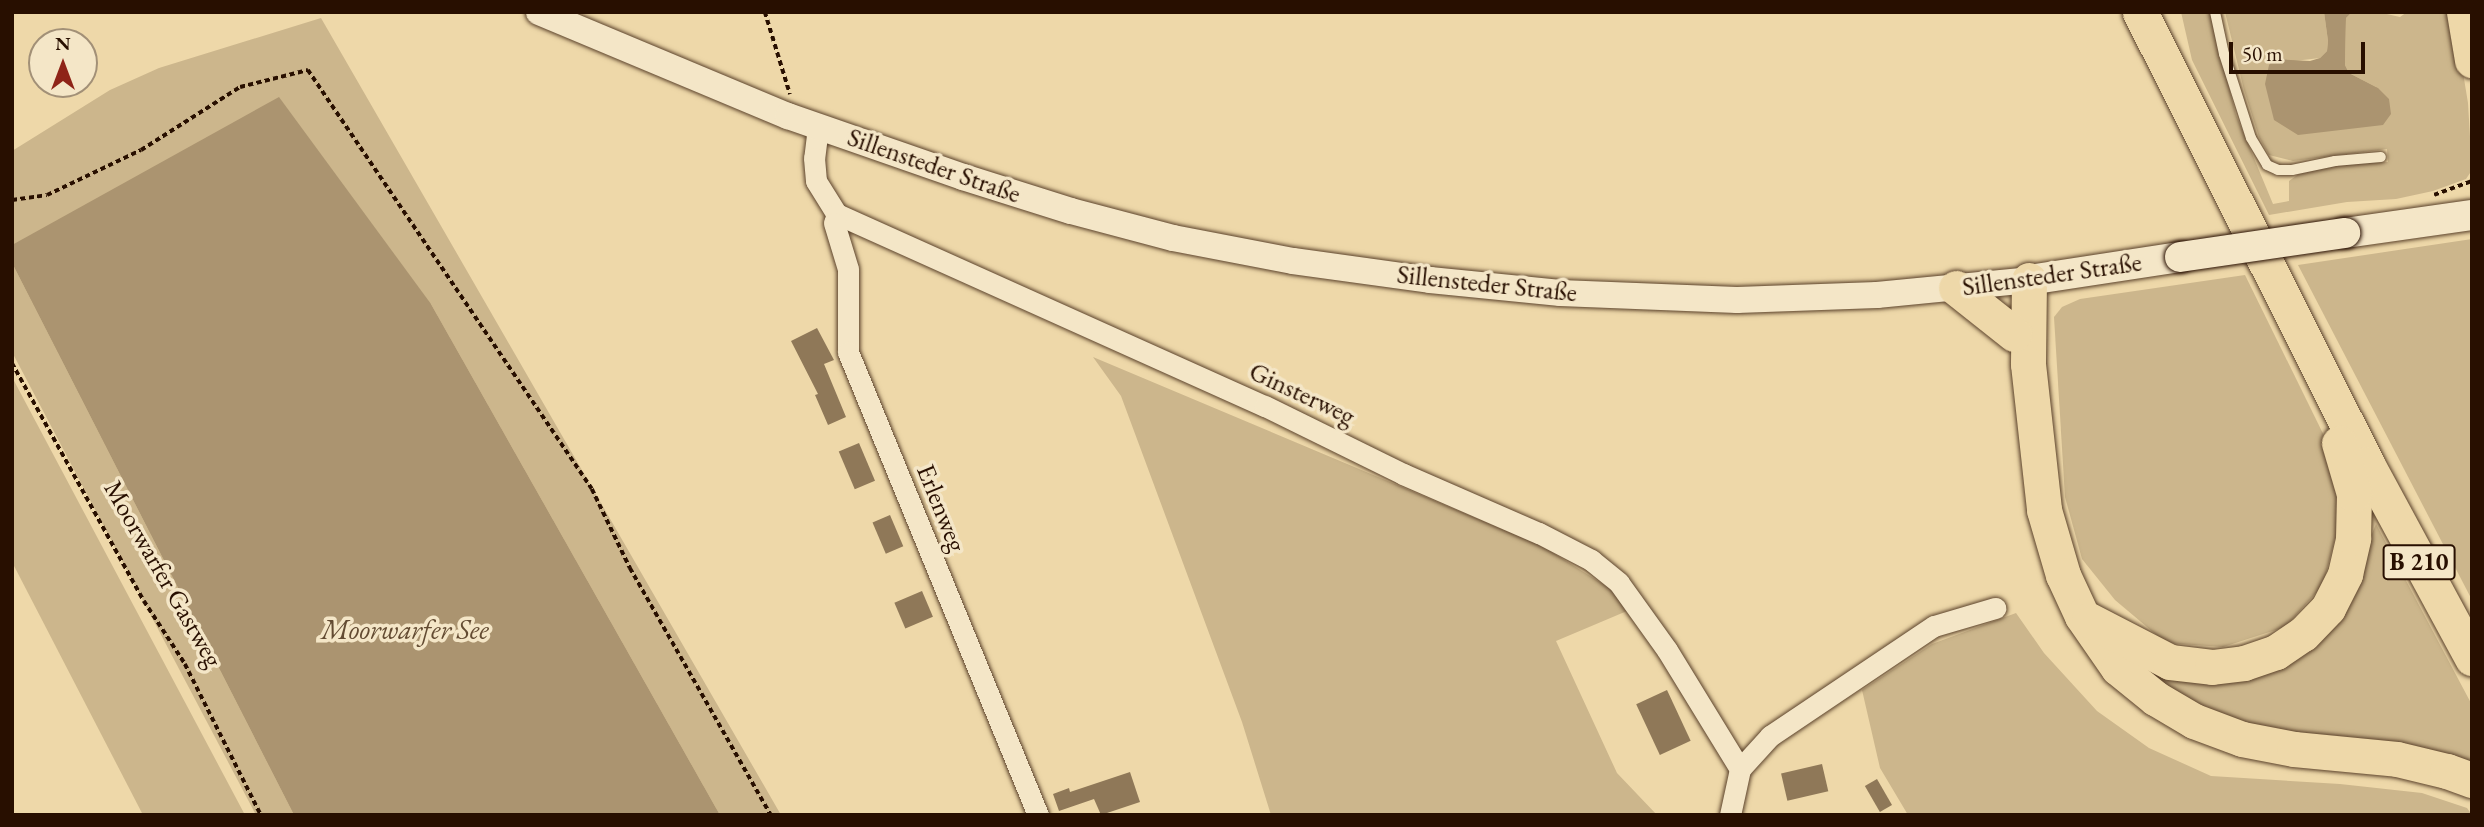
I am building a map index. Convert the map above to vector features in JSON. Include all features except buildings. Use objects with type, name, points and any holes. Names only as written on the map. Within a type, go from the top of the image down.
[{"type":"highway","name":"B 210","points":[[2140,12],[2342,415],[2472,659]]},
{"type":"highway","points":[[2169,12],[2185,104]]},
{"type":"highway","points":[[2464,12],[2472,60]]},
{"type":"highway","points":[[2018,281],[2021,349],[2045,510],[2063,575],[2082,616],[2118,668],[2155,698],[2194,722],[2242,739],[2294,749],[2397,758],[2472,780]]},
{"type":"highway","points":[[1956,288],[2021,349]]},
{"type":"highway","points":[[2082,616],[2170,662],[2212,667],[2244,663],[2276,652],[2303,634],[2328,608],[2339,586],[2353,538],[2354,494],[2339,446],[2342,415]]},
{"type":"main road","name":"Sillensteder Straße","points":[[2018,281],[2472,215]]},
{"type":"street","name":"Sillensteder Straße","points":[[539,12],[818,127],[1071,211],[1160,234],[1293,261],[1430,280],[1560,293],[1737,300],[1877,295],[2018,281]]},
{"type":"street","points":[[818,127],[814,158],[816,181],[837,214]]},
{"type":"street","name":"Ginsterweg","points":[[837,214],[1265,406],[1403,474],[1539,533],[1591,560],[1619,583],[1667,650],[1740,769]]},
{"type":"street","name":"Erlenweg","points":[[837,214],[834,223],[848,269],[848,352],[1038,815]]},
{"type":"street","points":[[1730,815],[1740,769],[1770,736],[1934,626],[1995,608]]},
{"type":"lane","points":[[2215,12],[2224,54],[2252,138],[2267,165],[2278,170],[2292,170],[2336,161],[2381,158]]},
{"type":"path","points":[[765,12],[792,101]]},
{"type":"path","points":[[12,200],[47,195],[141,150],[240,87],[308,70],[592,489],[630,568],[771,815]]},
{"type":"path","name":"Moorwarfer Gastweg","points":[[12,363],[144,601],[185,664],[261,815]]},
{"type":"shaded area","points":[[2181,12],[2210,12],[2236,115],[2273,204],[2289,201],[2289,181],[2303,171],[2349,163],[2388,162],[2387,149],[2293,161],[2269,155],[2259,137],[2244,90],[2225,12],[2324,12],[2327,51],[2320,58],[2294,61],[2378,88],[2349,73],[2345,65],[2346,18],[2352,12],[2378,12],[2400,17],[2407,12],[2453,12],[2468,103],[2472,170],[2466,179],[2433,191],[2396,199],[2347,202],[2269,215],[2192,60]]},
{"type":"shaded area","points":[[321,18],[781,815],[720,815],[431,304],[12,245],[12,151],[110,90],[159,68]]},
{"type":"shaded area","points":[[2472,239],[2472,600],[2298,265]]},
{"type":"shaded area","points":[[12,263],[294,815],[256,815],[12,352]]},
{"type":"shaded area","points":[[2245,275],[2335,458],[2340,519],[2323,585],[2285,627],[2223,647],[2166,643],[2115,600],[2082,559],[2065,497],[2054,317],[2062,307],[2080,299]]},
{"type":"shaded area","points":[[1093,357],[1542,546],[1614,591],[1627,611],[1556,641],[1617,773],[1657,815],[1271,815],[1242,722],[1121,396]]},
{"type":"shaded area","points":[[12,377],[245,815],[143,815],[12,562]]},
{"type":"shaded area","points":[[2376,524],[2472,705],[2472,765],[2231,723],[2181,698],[2131,660],[2160,674],[2199,683],[2242,678],[2363,556]]},
{"type":"shaded area","points":[[2016,613],[2044,653],[2097,711],[2149,748],[2211,776],[2340,784],[2422,793],[2467,808],[2472,815],[1908,815],[1880,768],[1862,690],[1932,644]]},
{"type":"water","points":[[2324,12],[2352,12],[2346,18],[2345,65],[2349,73],[2378,88],[2389,99],[2391,114],[2383,125],[2298,135],[2274,120],[2265,84],[2269,65],[2274,59],[2310,61],[2320,58],[2327,51],[2328,41]]},
{"type":"water","name":"Moorwarfer See","points":[[279,97],[431,304],[720,815],[294,815],[12,263],[12,245]]}]
